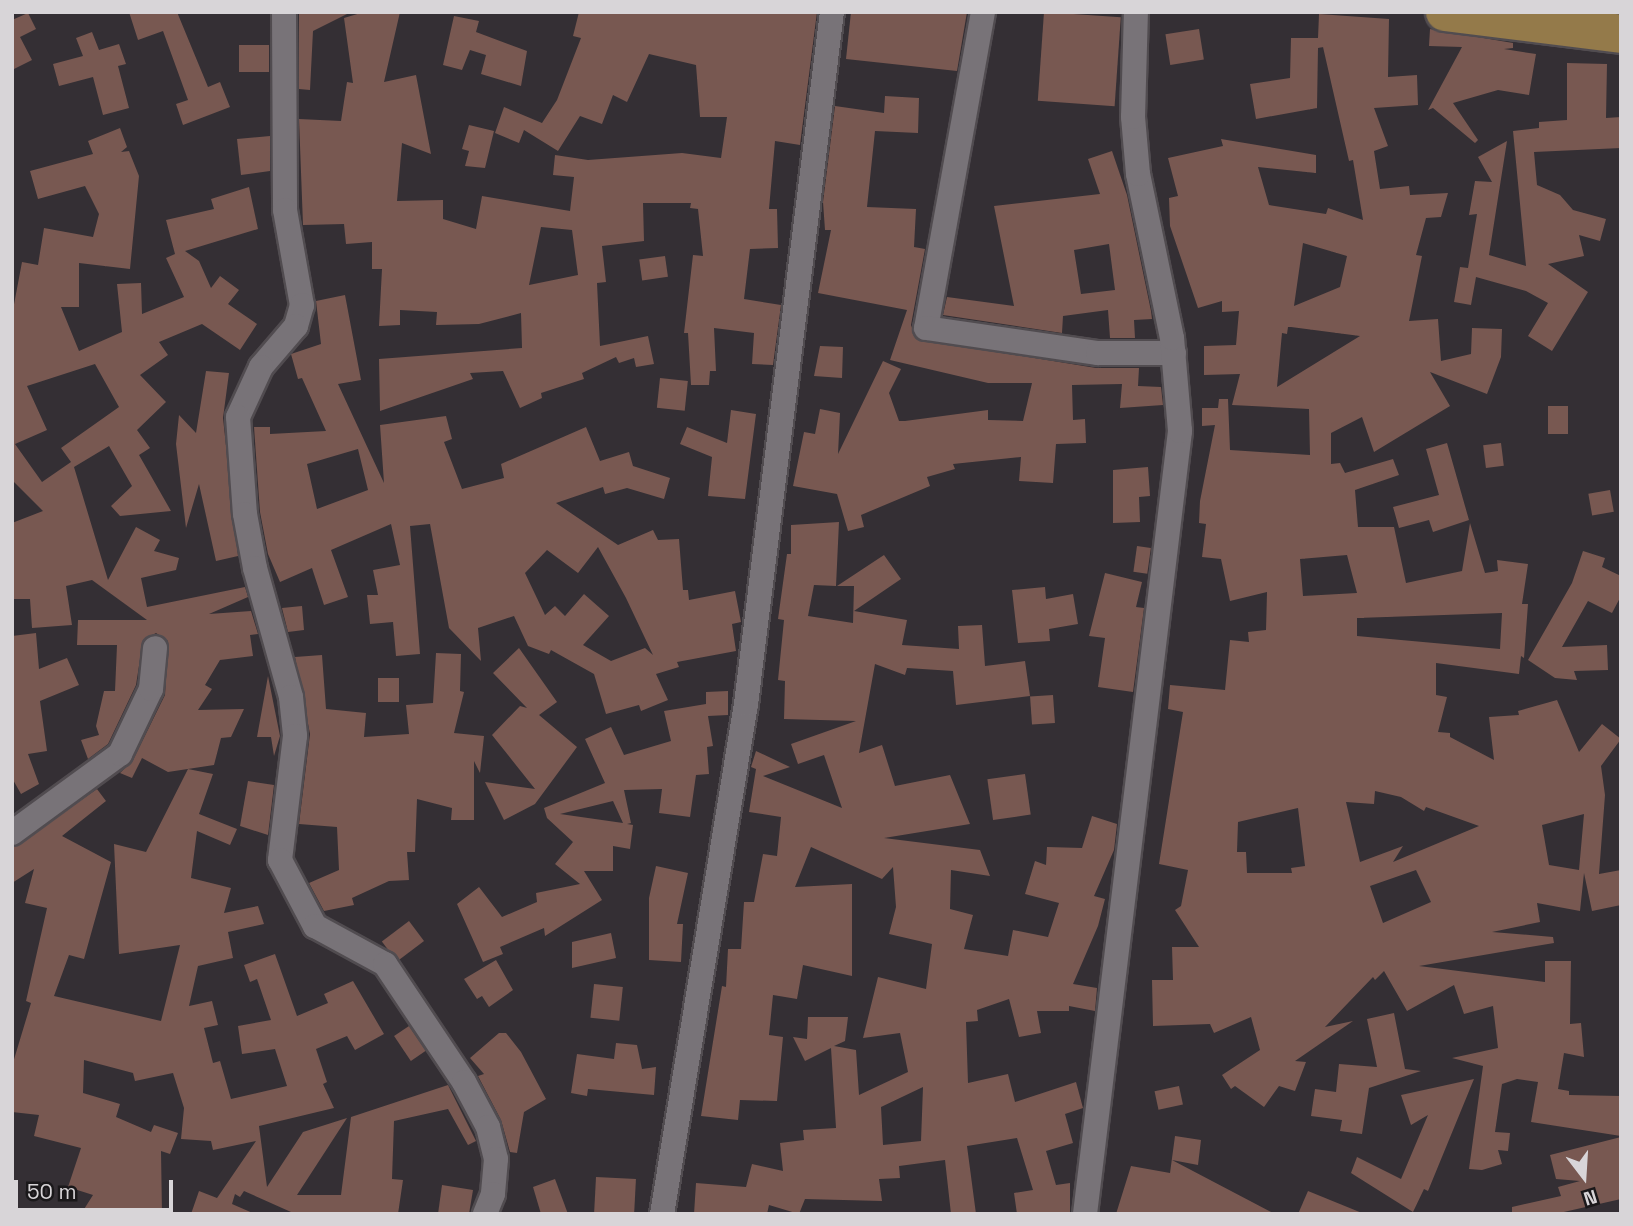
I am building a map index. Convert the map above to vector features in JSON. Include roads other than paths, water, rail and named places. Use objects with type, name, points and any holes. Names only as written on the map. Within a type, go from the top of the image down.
[{"type":"main road","points":[[1445,12],[1566,20],[1621,34]]},
{"type":"street","points":[[284,12],[285,210],[302,306],[296,326],[261,367],[238,417],[245,514],[255,568],[291,697],[295,736],[280,860],[315,926],[385,964],[464,1082],[488,1127],[496,1159],[493,1194],[485,1214]]},
{"type":"street","points":[[662,1214],[746,704],[831,12]]},
{"type":"street","points":[[983,12],[926,328],[1098,353],[1174,353]]},
{"type":"street","points":[[1085,1214],[1180,431],[1174,353],[1138,174],[1133,117],[1136,12]]},
{"type":"street","points":[[12,833],[120,754],[151,689],[155,648]]}]
